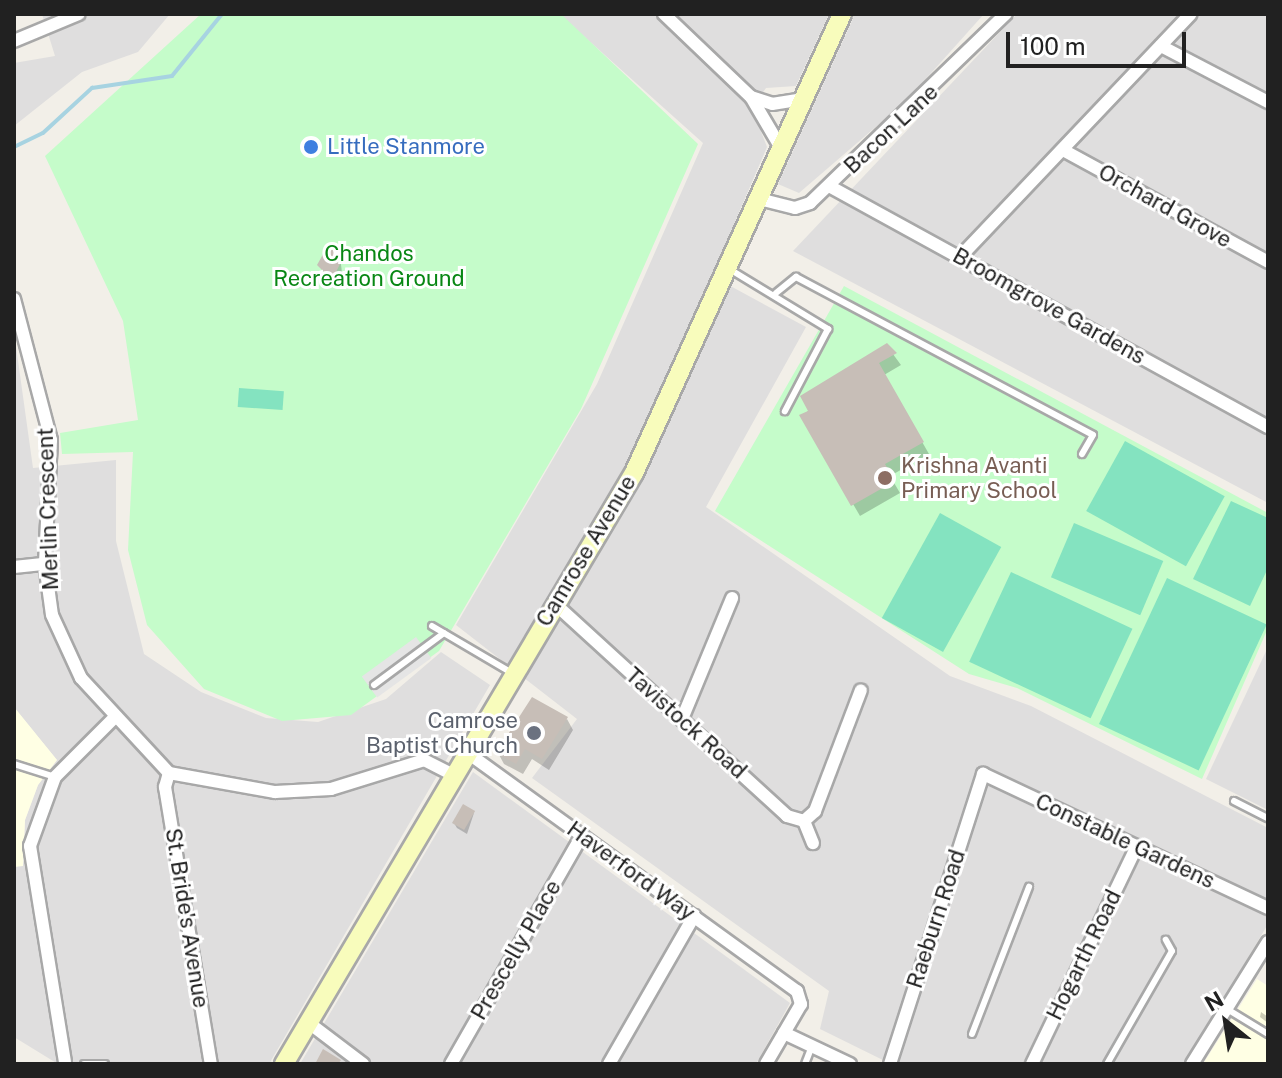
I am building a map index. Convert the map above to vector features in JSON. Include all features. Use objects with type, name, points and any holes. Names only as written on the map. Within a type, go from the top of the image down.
[{"type":"street","points":[[14,41],[79,14]]},
{"type":"street","points":[[664,14],[751,97],[781,148]]},
{"type":"street","name":"Camrose Avenue","points":[[284,1064],[451,774],[634,473],[842,14]]},
{"type":"street","name":"Bacon Lane","points":[[759,199],[795,208],[829,186],[1006,14]]},
{"type":"street","points":[[960,257],[1191,14]]},
{"type":"street","points":[[1161,46],[1268,102]]},
{"type":"street","points":[[751,97],[772,104],[804,99]]},
{"type":"street","name":"Orchard Grove","points":[[1063,150],[1268,262]]},
{"type":"street","name":"Broomgrove Gardens","points":[[829,186],[1268,427]]},
{"type":"street","name":"Merlin Crescent","points":[[16,307],[51,440],[45,564],[52,615],[81,678],[113,719],[169,773]]},
{"type":"street","points":[[14,567],[45,564]]},
{"type":"street","points":[[682,719],[732,598]]},
{"type":"street","name":"Tavistock Road","points":[[554,603],[787,816],[804,821]]},
{"type":"street","points":[[813,843],[804,821],[815,811],[861,690]]},
{"type":"street","points":[[68,1063],[30,846],[55,777],[113,719]]},
{"type":"street","name":"Haverford Way","points":[[465,751],[797,991],[801,1004],[784,1033]]},
{"type":"street","points":[[169,773],[275,792],[331,789],[424,760],[451,774]]},
{"type":"street","name":"St. Bride's Avenue","points":[[169,773],[165,787],[211,1064]]},
{"type":"street","name":"Constable Gardens","points":[[983,774],[1268,908]]},
{"type":"street","name":"Raeburn Road","points":[[890,1064],[983,774]]},
{"type":"street","name":"Prescelly Place","points":[[451,1064],[582,835]]},
{"type":"street","name":"Hogarth Road","points":[[1032,1064],[1137,846]]},
{"type":"street","points":[[609,1064],[694,916]]},
{"type":"street","points":[[1192,1064],[1268,942]]},
{"type":"street","points":[[309,1023],[363,1064]]},
{"type":"street","points":[[766,1064],[784,1033],[850,1064]]},
{"type":"lane","points":[[728,268],[776,293],[828,329],[785,411]]},
{"type":"lane","points":[[776,293],[796,277],[1093,435],[1082,454]]},
{"type":"lane","points":[[432,626],[512,673]]},
{"type":"lane","points":[[374,685],[444,633]]},
{"type":"lane","points":[[14,764],[55,777]]},
{"type":"lane","points":[[1234,801],[1268,818]]},
{"type":"lane","points":[[972,1034],[1029,887]]},
{"type":"lane","points":[[1107,1064],[1172,951],[1166,940]]},
{"type":"lane","points":[[1227,1009],[1268,1034]]},
{"type":"lane","points":[[805,1064],[812,1046]]},
{"type":"lane","points":[[84,1064],[105,1064]]},
{"type":"shaded area","points":[[42,14],[170,14],[138,52],[82,72],[14,126],[14,63],[55,56]]},
{"type":"shaded area","points":[[559,14],[829,14],[796,86],[766,88],[752,108],[767,147],[712,276],[806,327],[706,507],[950,676],[1031,706],[1268,828],[1268,924],[1185,1064],[891,1064],[820,1029],[829,991],[532,778],[577,719],[456,625],[597,384],[703,143]]},
{"type":"shaded area","points":[[855,14],[984,14],[907,100],[799,193],[778,184]]},
{"type":"shaded area","points":[[1017,14],[1268,14],[1268,503],[793,251]]},
{"type":"shaded area","points":[[14,332],[33,468],[116,460],[116,541],[144,654],[201,692],[266,718],[318,722],[386,699],[441,652],[490,685],[269,1064],[58,1064],[14,1037],[14,867],[23,865],[25,820],[38,785],[57,760],[14,707]]},
{"type":"shaded area","points":[[416,637],[431,658],[377,697],[362,676]]},
{"type":"shaded area","points":[[1268,647],[1268,810],[1206,779]]},
{"type":"shaded area","points":[[14,707],[57,760],[38,785],[25,820],[23,866],[14,867]]},
{"type":"shaded area","points":[[473,772],[790,1003],[756,1064],[300,1064]]},
{"type":"shaded area","points":[[1257,979],[1268,986],[1268,1064],[1203,1064]]},
{"type":"green space","name":"Chandos Recreation Ground","points":[[201,14],[561,14],[698,144],[581,409],[439,651],[351,715],[282,721],[204,689],[147,625],[128,550],[133,452],[62,454],[60,433],[138,420],[123,321],[45,156]]},
{"type":"green space","points":[[844,286],[1268,513],[1268,628],[1202,779],[1017,688],[969,674],[715,511]]},
{"type":"green space","points":[[239,388],[284,391],[283,410],[238,407]]},
{"type":"green space","points":[[1125,441],[1225,496],[1186,566],[1086,511]]},
{"type":"green space","points":[[1231,501],[1268,518],[1268,568],[1250,606],[1193,579]]},
{"type":"green space","points":[[940,513],[1001,547],[943,652],[882,618]]},
{"type":"green space","points":[[1074,523],[1163,561],[1140,615],[1051,577]]},
{"type":"green space","points":[[1011,572],[1132,629],[1091,718],[969,662]]},
{"type":"green space","points":[[1167,578],[1267,624],[1199,770],[1099,724]]},
{"type":"building","points":[[330,242],[344,256],[332,280],[317,265]]},
{"type":"building","points":[[887,343],[897,353],[879,363],[924,442],[885,464],[895,481],[851,506],[799,415],[808,411],[800,396]]},
{"type":"building","name":"Camrose Baptist Church","points":[[532,697],[568,717],[542,759],[525,749],[516,764],[496,753]]},
{"type":"building","points":[[463,804],[475,811],[464,830],[452,823]]},
{"type":"building","points":[[323,1049],[341,1060],[338,1064],[315,1064]]},
{"type":"waterway","points":[[14,147],[43,133],[92,88],[172,76],[222,14]]},
{"type":"place","name":"Little Stanmore","points":[[311,147]]},
{"type":"place","name":"Krishna Avanti Primary School","points":[[885,478]]},
{"type":"place","name":"Camrose Baptist Church","points":[[534,733]]}]
